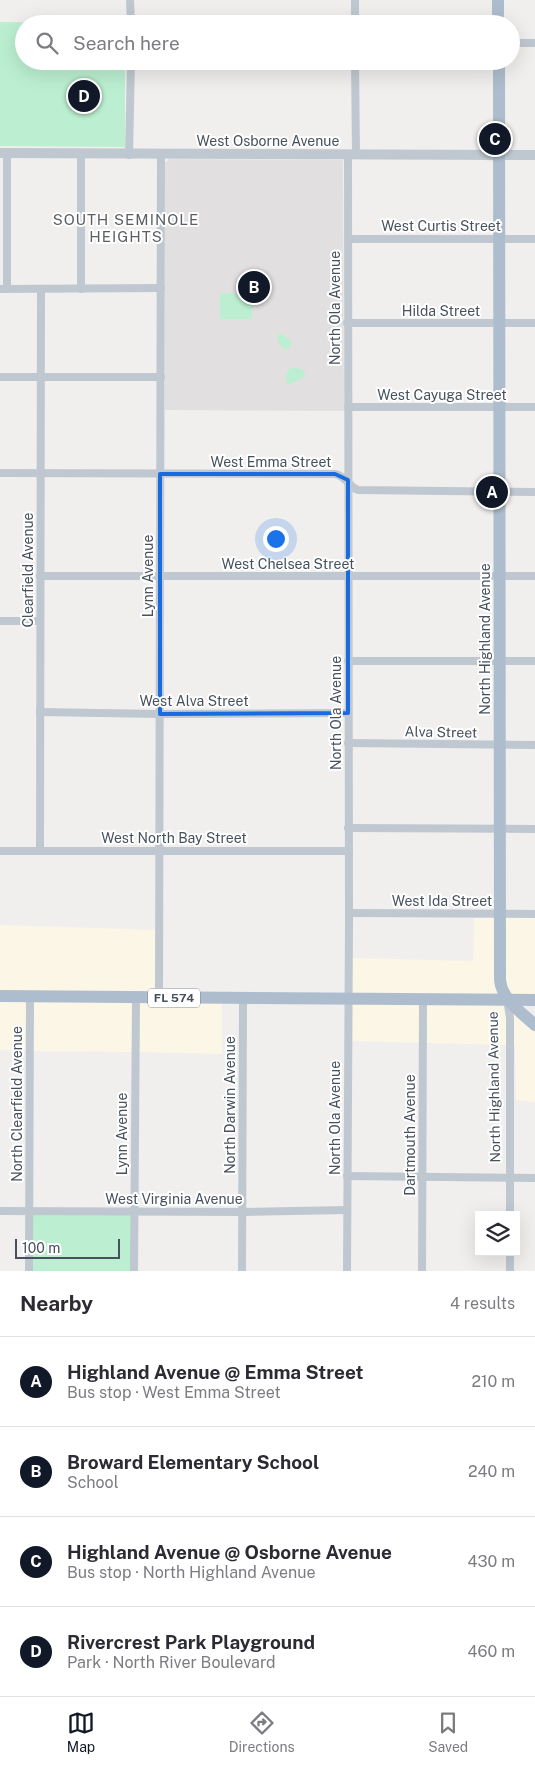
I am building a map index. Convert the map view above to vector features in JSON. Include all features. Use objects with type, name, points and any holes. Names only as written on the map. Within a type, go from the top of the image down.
[{"type":"main road","points":[[498,0],[498,15]]},
{"type":"main road","name":"North Highland Avenue","points":[[499,70],[500,988],[507,999]]},
{"type":"main road","name":"FL 574","points":[[0,996],[535,1000]]},
{"type":"main road","points":[[507,999],[535,1025]]},
{"type":"street","points":[[130,0],[131,15]]},
{"type":"street","points":[[355,0],[355,15]]},
{"type":"street","points":[[520,43],[535,43]]},
{"type":"street","points":[[130,155],[131,70]]},
{"type":"street","name":"North Ola Avenue","points":[[347,1271],[348,238],[355,70]]},
{"type":"street","points":[[4,153],[4,289],[161,288]]},
{"type":"street","name":"West Osborne Avenue","points":[[4,153],[81,155],[535,155]]},
{"type":"street","points":[[81,155],[81,289]]},
{"type":"street","name":"Lynn Avenue","points":[[159,998],[161,155]]},
{"type":"street","name":"West Curtis Street","points":[[348,238],[535,239]]},
{"type":"street","name":"Clearfield Avenue","points":[[40,851],[41,289]]},
{"type":"street","name":"Hilda Street","points":[[348,323],[535,323]]},
{"type":"street","points":[[0,378],[161,378]]},
{"type":"street","name":"West Cayuga Street","points":[[348,407],[535,407]]},
{"type":"street","name":"West Emma Street","points":[[0,473],[335,474],[348,480],[358,490],[535,492]]},
{"type":"street","name":"West Chelsea Street","points":[[40,576],[535,576]]},
{"type":"street","points":[[0,621],[40,621]]},
{"type":"street","points":[[348,661],[535,661]]},
{"type":"street","name":"West Alva Street","points":[[40,712],[160,714],[348,713]]},
{"type":"street","name":"Alva Street","points":[[348,743],[535,745]]},
{"type":"street","points":[[348,828],[535,829]]},
{"type":"street","name":"West North Bay Street","points":[[0,851],[348,851]]},
{"type":"street","name":"West Ida Street","points":[[348,914],[535,914]]},
{"type":"street","name":"North Clearfield Avenue","points":[[29,1211],[30,997]]},
{"type":"street","name":"Lynn Avenue","points":[[134,1271],[136,998]]},
{"type":"street","name":"North Darwin Avenue","points":[[242,1271],[243,998]]},
{"type":"street","name":"Dartmouth Avenue","points":[[422,1271],[423,999]]},
{"type":"street","name":"North Highland Avenue","points":[[507,999],[510,1018],[510,1211]]},
{"type":"street","points":[[347,1176],[535,1178]]},
{"type":"street","name":"West Virginia Avenue","points":[[0,1211],[243,1212],[347,1210]]},
{"type":"street","points":[[29,1211],[29,1271]]},
{"type":"street","points":[[510,1256],[510,1271]]},
{"type":"highlighted area","points":[[160,474],[335,474],[348,480],[348,713],[160,714]]},
{"type":"shaded area","points":[[169,159],[343,160],[344,411],[165,410],[165,163]]},
{"type":"shaded area","points":[[474,918],[496,918],[499,995],[352,994],[352,958],[473,961]]},
{"type":"shaded area","points":[[503,918],[535,918],[535,995],[510,995],[506,991]]},
{"type":"shaded area","points":[[0,925],[156,930],[156,994],[0,992]]},
{"type":"shaded area","points":[[0,1000],[26,1001],[26,1050],[0,1050]]},
{"type":"shaded area","points":[[33,1001],[132,1002],[132,1052],[33,1051]]},
{"type":"shaded area","points":[[139,1002],[222,1002],[222,1054],[139,1052]]},
{"type":"shaded area","points":[[352,1002],[420,1003],[419,1043],[352,1041]]},
{"type":"shaded area","points":[[427,1003],[504,1003],[506,1045],[427,1043]]},
{"type":"shaded area","points":[[512,1009],[535,1030],[535,1102],[516,1100]]},
{"type":"green space","points":[[0,22],[15,22],[15,70],[125,70],[125,147],[0,146]]},
{"type":"green space","points":[[220,293],[252,294],[252,319],[220,319]]},
{"type":"green space","points":[[280,333],[289,339],[292,343],[291,346],[284,349],[277,338]]},
{"type":"green space","points":[[293,367],[304,370],[305,376],[289,385],[286,378],[289,370]]},
{"type":"green space","points":[[131,1213],[131,1271],[31,1271],[33,1215]]},
{"type":"place","name":"Rivercrest Park Playground","points":[[84,96]]},
{"type":"place","name":"Highland Avenue @ Osborne Avenue","points":[[495,139]]},
{"type":"place","name":"Broward Elementary School","points":[[254,287]]},
{"type":"place","name":"Highland Avenue @ Emma Street","points":[[492,492]]},
{"type":"district","name":"SOUTH SEMINOLE HEIGHTS","points":[[126,228]]}]
